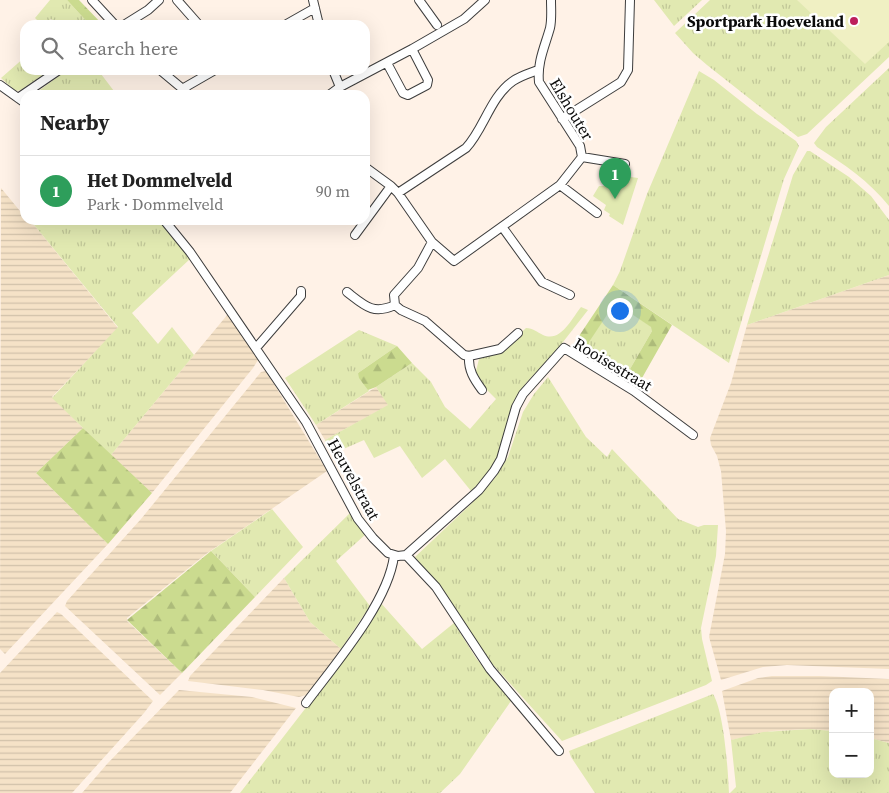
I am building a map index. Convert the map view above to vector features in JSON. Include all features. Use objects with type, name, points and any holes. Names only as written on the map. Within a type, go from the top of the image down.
[{"type":"street","points":[[92,0],[110,20]]},
{"type":"street","points":[[132,20],[159,0]]},
{"type":"street","points":[[177,0],[195,20]]},
{"type":"street","points":[[419,0],[437,25]]},
{"type":"street","points":[[370,72],[464,18],[485,0]]},
{"type":"street","name":"Elshouter","points":[[432,242],[454,261],[503,228],[560,185],[582,157],[580,146],[539,82],[538,70],[542,50],[550,27],[552,0]]},
{"type":"street","points":[[562,119],[621,82],[628,70],[630,0]]},
{"type":"street","points":[[292,20],[314,4],[318,20]]},
{"type":"street","points":[[387,63],[403,93],[408,95],[427,85],[428,80],[412,49]]},
{"type":"street","points":[[398,193],[466,148],[472,142],[488,112],[505,88],[514,80],[538,70]]},
{"type":"street","points":[[30,90],[52,75]]},
{"type":"street","points":[[166,75],[184,90]]},
{"type":"street","points":[[182,88],[206,75]]},
{"type":"street","points":[[335,75],[340,87]]},
{"type":"street","points":[[336,90],[364,75]]},
{"type":"street","points":[[0,85],[18,98]]},
{"type":"street","points":[[582,157],[625,164]]},
{"type":"street","points":[[370,171],[398,193],[432,242],[418,268],[394,295],[395,305],[425,321],[464,355],[469,356],[500,349],[518,334]]},
{"type":"street","points":[[560,185],[598,213]]},
{"type":"street","points":[[370,215],[391,186]]},
{"type":"street","name":"Heuvelstraat","points":[[168,225],[190,252],[306,422],[358,519],[373,538],[388,553],[394,556]]},
{"type":"street","points":[[355,235],[362,225]]},
{"type":"street","points":[[503,228],[542,282],[570,295]]},
{"type":"street","points":[[256,348],[301,296],[301,291]]},
{"type":"street","points":[[348,292],[365,306],[374,310],[385,310],[395,305]]},
{"type":"street","name":"Rooisestraat","points":[[406,555],[479,490],[494,471],[501,459],[516,407],[523,394],[564,348],[634,391],[693,435]]},
{"type":"street","points":[[469,356],[472,375],[482,390]]},
{"type":"street","points":[[306,703],[345,651],[373,609],[389,578],[394,556],[406,555],[436,587],[490,669],[559,751]]},
{"type":"shaded area","points":[[1,188],[20,211],[20,225],[34,225],[118,328],[52,397],[83,428],[36,473],[108,544],[5,654],[0,649]]},
{"type":"shaded area","points":[[889,275],[889,669],[787,665],[763,667],[721,680],[709,637],[725,554],[726,531],[721,471],[710,438],[731,383],[747,325]]},
{"type":"shaded area","points":[[228,314],[258,360],[152,493],[111,455]]},
{"type":"shaded area","points":[[266,371],[327,471],[206,554],[127,618],[127,621],[182,673],[160,695],[65,606],[67,601],[141,519],[261,372]]},
{"type":"shaded area","points":[[376,387],[389,405],[325,440],[316,425]]},
{"type":"shaded area","points":[[284,578],[310,622],[341,649],[309,693],[299,697],[263,690],[188,681],[190,676]]},
{"type":"shaded area","points":[[57,612],[153,701],[72,793],[0,793],[0,673]]},
{"type":"shaded area","points":[[772,676],[820,676],[889,679],[889,743],[874,739],[874,688],[829,688],[829,731],[810,729],[772,731],[731,740],[722,691],[758,678]]},
{"type":"shaded area","points":[[179,690],[252,697],[296,708],[230,793],[82,793],[107,764]]},
{"type":"green space","points":[[50,0],[67,0],[85,20],[37,20],[35,18]]},
{"type":"green space","points":[[67,0],[79,0],[98,20],[85,20]]},
{"type":"green space","points":[[654,0],[702,0],[674,26]]},
{"type":"green space","points":[[710,0],[889,0],[889,57],[807,134],[798,137],[707,65],[675,33]]},
{"type":"green space","name":"Sportpark Hoeveland","points":[[797,0],[889,0],[889,42],[865,64]]},
{"type":"green space","points":[[20,61],[20,75],[43,75],[21,90],[15,91],[1,78]]},
{"type":"green space","points":[[889,68],[889,206],[865,181],[814,143],[826,127]]},
{"type":"green space","points":[[699,71],[796,141],[799,146],[784,179],[729,363],[613,285],[620,271],[647,194]]},
{"type":"green space","points":[[60,75],[102,75],[113,90],[40,90]]},
{"type":"green space","points":[[807,151],[810,151],[849,177],[871,196],[889,220],[889,275],[747,325],[793,175]]},
{"type":"green space","points":[[617,175],[638,178],[623,225],[609,216],[610,214],[604,210],[606,205],[593,196],[599,186],[615,186]]},
{"type":"green space","points":[[34,225],[164,225],[190,259],[132,313],[158,344],[172,327],[194,355],[111,455],[52,398],[118,327]]},
{"type":"green space","points":[[613,285],[672,325],[635,387],[572,349]],"holes":[[[615,303],[651,327],[652,331],[630,369],[627,370],[589,345],[589,342]]]},
{"type":"green space","points":[[615,303],[652,327],[652,331],[630,369],[627,370],[589,345],[588,342]]},
{"type":"green space","points":[[581,307],[588,310],[556,351],[526,383],[518,396],[499,455],[490,472],[471,491],[445,459],[422,478],[400,446],[374,458],[364,440],[332,454],[325,440],[388,405],[376,387],[412,363],[431,382],[445,407],[470,429],[496,399],[480,383],[475,375],[479,359],[501,352],[526,328],[533,329],[549,337],[561,333]]},
{"type":"green space","points":[[359,330],[397,346],[358,373],[369,391],[316,425],[285,378]]},
{"type":"green space","points":[[397,346],[412,363],[376,387],[368,390],[359,378],[358,373]]},
{"type":"green space","points":[[548,377],[586,437],[607,457],[612,449],[678,519],[698,527],[718,525],[716,556],[701,628],[712,681],[562,741],[486,657],[441,588],[415,557],[469,506],[495,478],[508,457],[523,412],[534,394]]},
{"type":"green space","points":[[83,428],[152,493],[108,544],[36,473]]},
{"type":"green space","points":[[272,509],[303,547],[255,597],[211,551]]},
{"type":"green space","points":[[351,512],[366,534],[336,561],[370,606],[341,649],[310,622],[284,578]]},
{"type":"green space","points":[[211,551],[255,597],[182,673],[127,620]]},
{"type":"green space","points":[[380,602],[422,649],[454,623],[476,658],[511,701],[460,774],[440,793],[240,793],[325,683]]},
{"type":"green space","points":[[713,694],[717,702],[723,727],[729,793],[595,793],[571,757],[569,751]]},
{"type":"green space","points":[[810,729],[829,731],[829,778],[874,778],[874,739],[889,743],[889,793],[730,793],[736,787],[731,740],[763,732]]},
{"type":"place","name":"Sportpark Hoeveland","points":[[854,21]]},
{"type":"place","name":"Het Dommelveld","points":[[615,199]]}]
